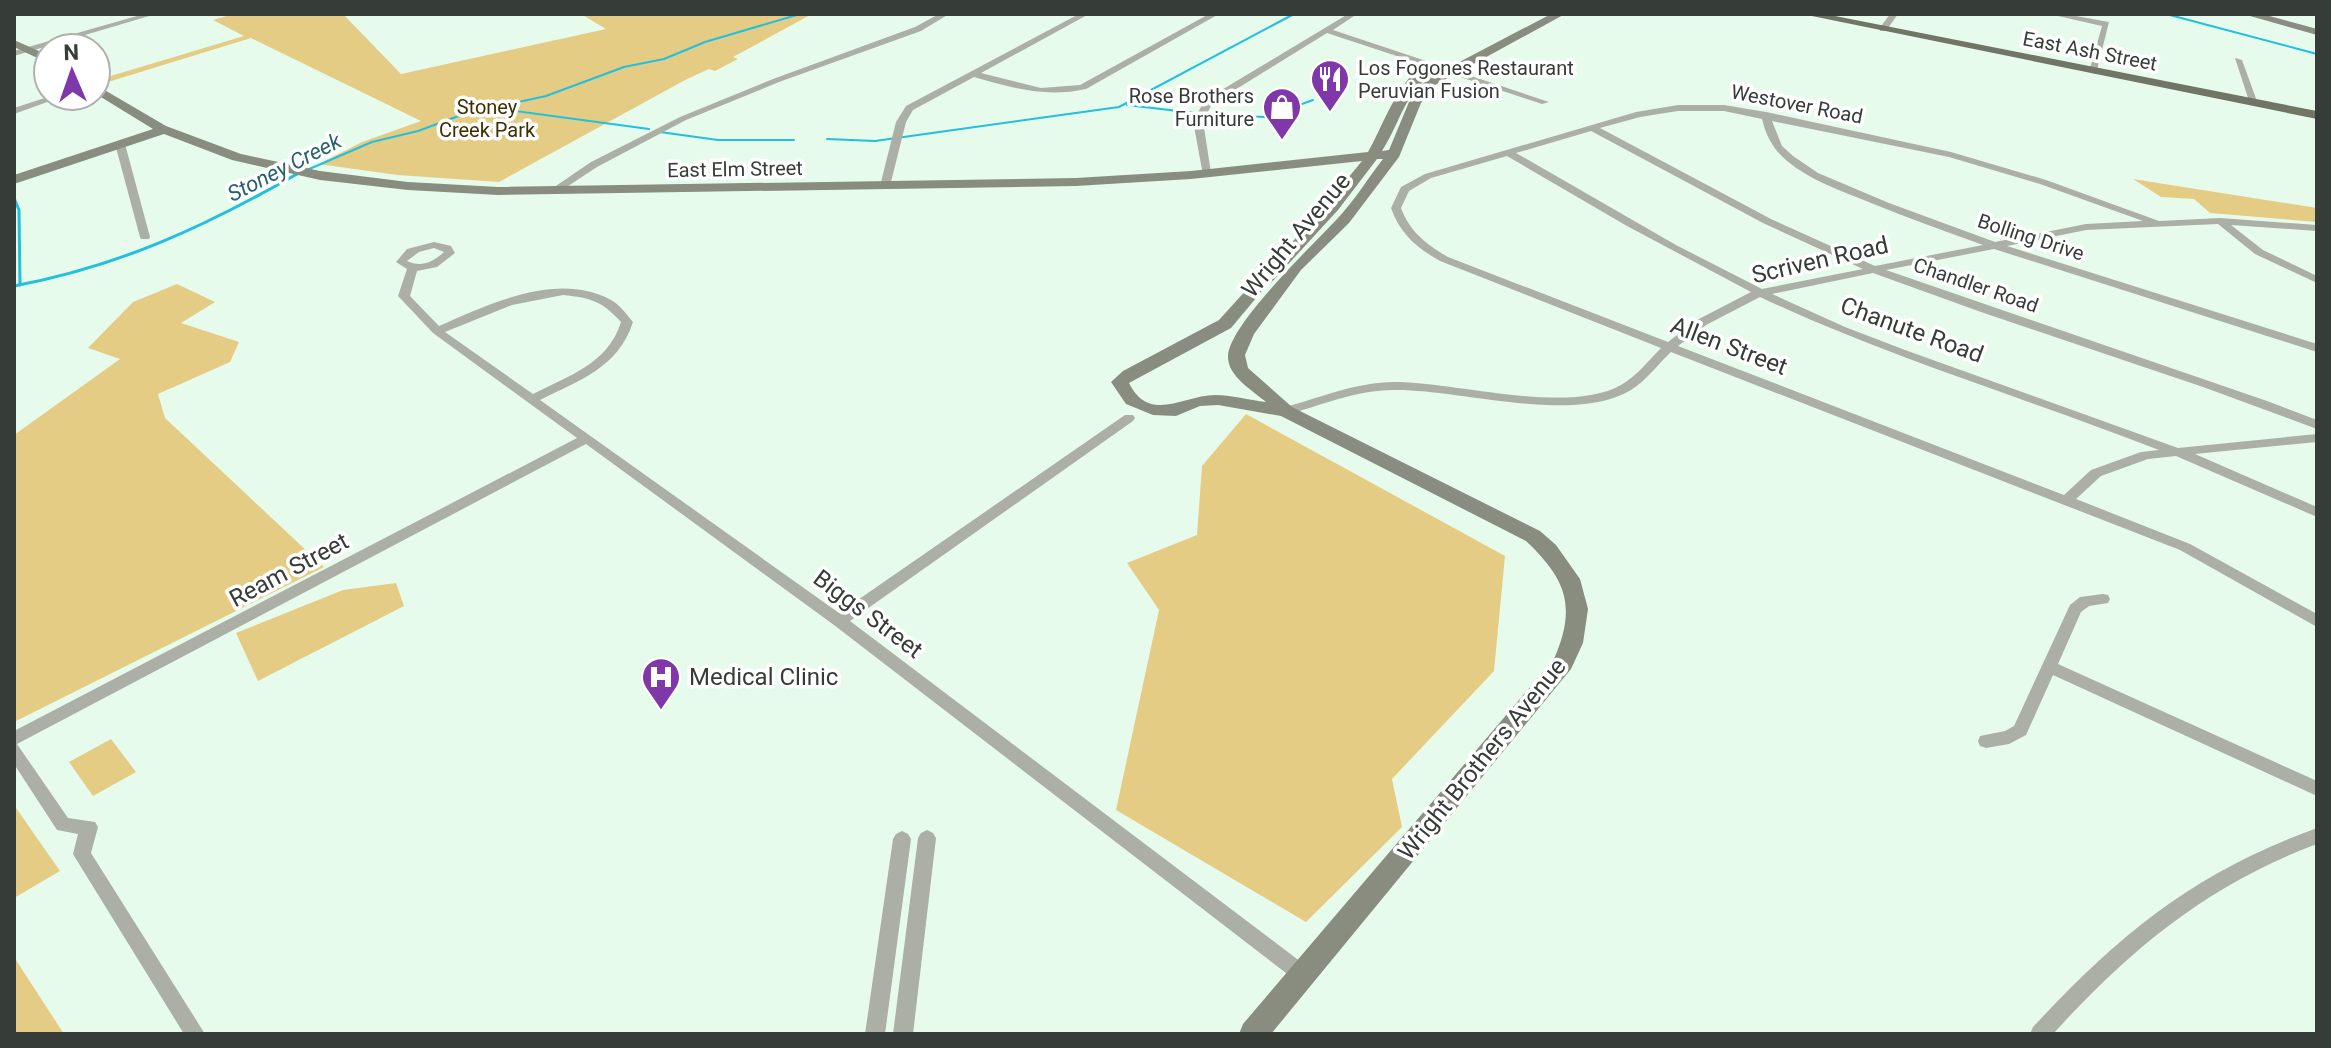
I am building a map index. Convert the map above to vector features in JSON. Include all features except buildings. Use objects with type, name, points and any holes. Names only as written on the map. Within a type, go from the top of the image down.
[{"type":"main road","name":"East Ash Street","points":[[1808,14],[2317,115]]},
{"type":"street","points":[[14,54],[152,14]]},
{"type":"street","points":[[552,192],[589,165],[658,128],[918,29],[945,14]]},
{"type":"street","points":[[885,186],[909,108],[1085,14]]},
{"type":"street","points":[[972,73],[1037,93],[1060,94],[1083,87],[1215,14]]},
{"type":"street","points":[[1206,173],[1198,121],[1208,102],[1353,14]]},
{"type":"street","name":"Wright Avenue","points":[[1286,411],[1218,400],[1196,401],[1189,408],[1171,411],[1137,406],[1123,393],[1120,382],[1147,363],[1225,324],[1315,229],[1372,156],[1395,103],[1414,80],[1434,66],[1538,14]]},
{"type":"street","name":"Wright Avenue","points":[[1286,411],[1240,370],[1236,355],[1240,343],[1296,267],[1344,220],[1394,154],[1415,102],[1448,71],[1559,14]]},
{"type":"street","points":[[1883,29],[1894,14]]},
{"type":"street","points":[[2053,14],[2106,24],[2093,72]]},
{"type":"street","points":[[2249,14],[2317,32]]},
{"type":"street","points":[[1326,30],[1545,102]]},
{"type":"street","points":[[14,43],[32,51]]},
{"type":"street","points":[[2238,60],[2254,104]]},
{"type":"street","name":"East Elm Street","points":[[112,102],[161,131],[227,153],[363,181],[429,188],[552,192],[1125,180],[1394,154]]},
{"type":"street","name":"Westover Road","points":[[1396,208],[1405,189],[1428,176],[1639,114],[1678,108],[1724,108],[1951,155],[2043,182],[2155,222]]},
{"type":"street","name":"Bolling Drive","points":[[1766,115],[1769,132],[1780,149],[1807,170],[1933,224],[2317,348]]},
{"type":"street","name":"Chandler Road","points":[[1592,128],[1764,221],[1875,270],[2235,392],[2317,425]]},
{"type":"street","points":[[14,180],[161,131]]},
{"type":"street","points":[[120,144],[145,237]]},
{"type":"street","name":"Chanute Road","points":[[1509,153],[1758,293],[1844,330],[2177,451],[2317,512]]},
{"type":"street","name":"Allen Street","points":[[1396,208],[1402,227],[1411,237],[1444,259],[2185,547],[2317,621]]},
{"type":"street","points":[[2220,221],[2259,252],[2317,280]]},
{"type":"street","name":"Scriven Road","points":[[1286,411],[1395,386],[1548,399],[1603,396],[1635,384],[1670,347],[1710,316],[1758,293],[2086,227],[2220,221],[2317,228]]},
{"type":"street","name":"Biggs Street","points":[[413,268],[404,296],[437,331],[839,621],[1302,974]]},
{"type":"street","points":[[437,331],[502,303],[531,296],[588,295],[620,310],[627,322],[624,337],[616,351],[596,366],[532,399]]},
{"type":"street","name":"Wright Brothers Avenue","points":[[1253,1034],[1563,663],[1576,637],[1580,614],[1566,568],[1533,536],[1286,411]]},
{"type":"street","points":[[839,621],[1129,418]]},
{"type":"street","points":[[2067,500],[2096,473],[2146,455],[2317,438]]},
{"type":"street","name":"Ream Street","points":[[14,739],[584,440]]},
{"type":"street","points":[[1986,741],[2009,737],[2020,730],[2075,609],[2085,601],[2103,599]]},
{"type":"street","points":[[2049,667],[2317,789]]},
{"type":"street","points":[[14,750],[63,825],[89,827],[82,854],[195,1034]]},
{"type":"street","points":[[2040,1034],[2099,970],[2159,918],[2226,876],[2317,836]]},
{"type":"street","points":[[903,1034],[927,838]]},
{"type":"street","points":[[875,1034],[902,839]]},
{"type":"green space","name":"Stoney Creek Park","points":[[234,14],[343,14],[401,74],[606,29],[581,14],[812,14],[733,57],[738,59],[715,71],[709,69],[687,79],[499,182],[397,175],[319,164],[362,142],[421,121],[251,38],[112,81],[112,76],[244,36],[213,20]]},
{"type":"green space","points":[[2133,179],[2317,208],[2317,222],[2210,213],[2194,199],[2161,197]]},
{"type":"green space","points":[[177,284],[215,302],[181,323],[239,342],[230,362],[158,394],[165,418],[324,567],[14,722],[14,435],[120,359],[88,348],[133,302]]},
{"type":"green space","points":[[1246,414],[1505,556],[1494,671],[1392,779],[1402,827],[1306,922],[1116,810],[1159,610],[1127,563],[1197,535],[1202,466]]},
{"type":"green space","points":[[396,583],[404,606],[258,681],[236,633],[343,590]]},
{"type":"green space","points":[[111,739],[136,772],[93,796],[69,762]]},
{"type":"green space","points":[[14,805],[60,871],[14,898]]},
{"type":"green space","points":[[14,957],[64,1034],[14,1034]]},
{"type":"waterway","name":"Stoney Creek","points":[[294,175],[372,142],[418,131],[464,114],[546,96],[624,67],[664,59],[705,42],[800,14]]},
{"type":"waterway","points":[[827,139],[875,141],[1119,107],[1294,14]]},
{"type":"waterway","points":[[2166,14],[2317,54]]},
{"type":"waterway","points":[[1207,115],[1266,117],[1313,100]]},
{"type":"waterway","points":[[1127,105],[1195,113]]},
{"type":"waterway","points":[[500,109],[649,129]]},
{"type":"waterway","points":[[660,132],[718,140],[794,140]]},
{"type":"waterway","name":"Stoney Creek","points":[[20,285],[126,256],[195,227],[294,175]]},
{"type":"waterway","points":[[14,198],[19,210],[20,285]]},
{"type":"waterway","name":"Stoney Creek","points":[[14,286],[20,285]]},
{"type":"place","name":"Los Fogones Restaurant Peruvian Fusion","points":[[1330,113]]},
{"type":"place","name":"Rose Brothers Furniture","points":[[1282,141]]},
{"type":"place","name":"Medical Clinic","points":[[661,711]]}]
